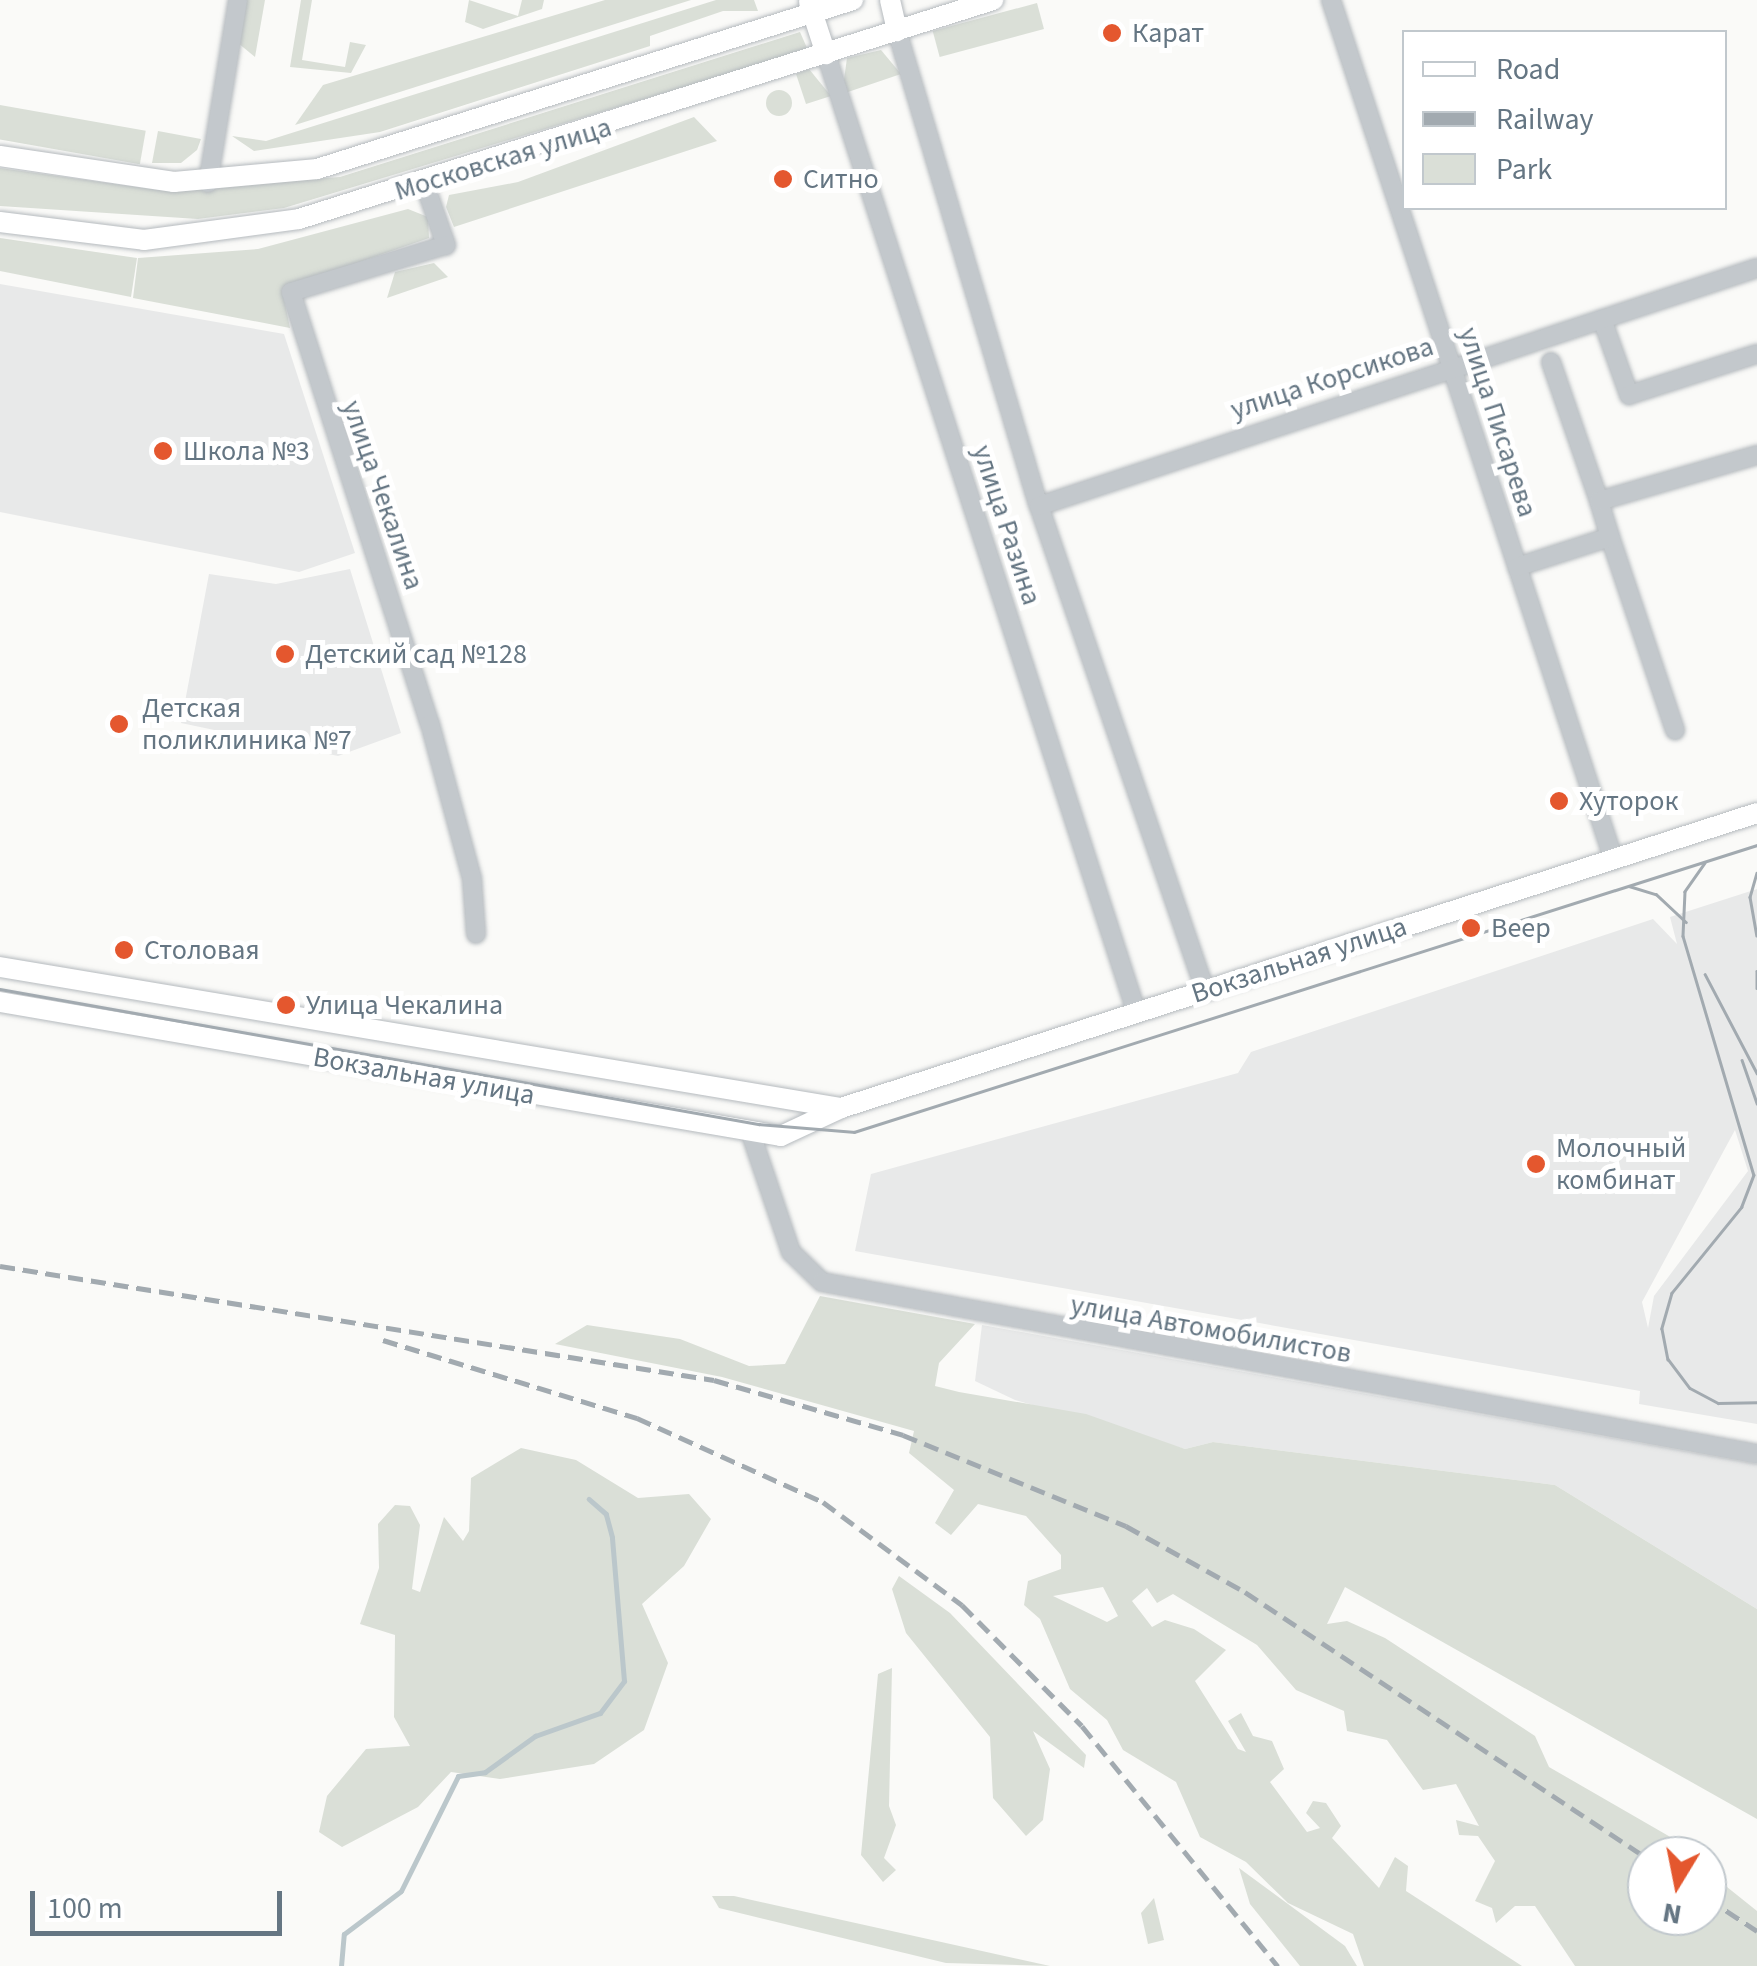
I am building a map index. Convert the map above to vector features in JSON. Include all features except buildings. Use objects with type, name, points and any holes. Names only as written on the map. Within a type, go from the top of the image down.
[{"type":"main road","name":"Московская улица","points":[[0,156],[208,183],[398,150],[810,6],[853,0]]},
{"type":"main road","points":[[890,0],[897,31]]},
{"type":"main road","name":"Московская улица","points":[[0,222],[191,238],[425,185],[993,0]]},
{"type":"main road","points":[[810,6],[826,54]]},
{"type":"main road","name":"Вокзальная улица","points":[[0,1002],[751,1134],[797,1134],[842,1108],[1757,814]]},
{"type":"main road","name":"Вокзальная улица","points":[[0,966],[842,1108]]},
{"type":"street","points":[[208,183],[238,0]]},
{"type":"street","name":"улица Писарева","points":[[1330,0],[1614,861]]},
{"type":"street","name":"улица Разина","points":[[897,31],[1039,506],[1205,990]]},
{"type":"street","name":"улица Разина","points":[[826,54],[1136,1014]]},
{"type":"street","name":"улица Чекалина","points":[[425,185],[446,245],[291,292],[430,724],[472,879],[476,934]]},
{"type":"street","name":"улица Корсикова","points":[[1039,506],[1757,268]]},
{"type":"street","points":[[1602,319],[1628,396],[1757,354]]},
{"type":"street","points":[[1551,362],[1675,730]]},
{"type":"street","points":[[1599,501],[1757,455]]},
{"type":"street","points":[[1517,567],[1610,537]]},
{"type":"street","name":"улица Автомобилистов","points":[[751,1134],[791,1252],[822,1282],[1757,1454]]},
{"type":"shaded area","name":"Школа №3","points":[[0,284],[284,334],[355,553],[299,572],[0,512]]},
{"type":"shaded area","name":"Детский сад №128","points":[[350,569],[401,733],[338,756],[181,723],[209,574],[276,584]]},
{"type":"shaded area","points":[[1757,889],[1757,1424],[1639,1404],[1640,1391],[855,1251],[871,1174],[1238,1073],[1251,1052],[1653,919],[1677,944],[1670,917]],"holes":[[[1735,1130],[1748,1171],[1654,1296],[1648,1328],[1642,1302]]]},
{"type":"shaded area","points":[[982,1325],[1757,1464],[1757,1609],[1555,1485],[1213,1442],[1185,1449],[1015,1400],[975,1381]]},
{"type":"green space","points":[[246,0],[265,0],[255,57],[238,43]]},
{"type":"green space","points":[[301,0],[312,0],[302,60],[345,67],[350,42],[366,45],[351,73],[290,67]]},
{"type":"green space","points":[[469,0],[518,16],[522,0],[544,0],[542,9],[483,29],[465,22]]},
{"type":"green space","points":[[605,0],[691,0],[295,125],[323,85]]},
{"type":"green space","points":[[716,0],[754,0],[758,11],[723,11],[650,36],[650,46],[380,132],[254,151],[232,136],[266,141]]},
{"type":"green space","points":[[1037,3],[1044,29],[940,57],[933,31]]},
{"type":"green space","points":[[800,32],[807,48],[776,59],[284,208],[198,219],[0,206],[0,168],[158,190],[340,177]]},
{"type":"green space","points":[[881,50],[901,74],[842,94],[847,58]]},
{"type":"green space","points":[[809,69],[831,96],[806,104],[796,74]]},
{"type":"green space","points":[[779,90],[788,94],[792,103],[788,112],[779,116],[770,112],[766,103],[770,94]]},
{"type":"green space","points":[[0,105],[146,131],[140,164],[0,140]]},
{"type":"green space","points":[[694,117],[717,141],[454,227],[446,207],[449,195],[518,182]]},
{"type":"green space","points":[[158,131],[201,139],[197,150],[181,163],[152,163]]},
{"type":"green space","points":[[408,209],[428,217],[429,238],[282,289],[290,328],[133,298],[138,258],[258,249]]},
{"type":"green space","points":[[0,238],[137,258],[131,297],[0,271]]},
{"type":"green space","points":[[434,263],[448,277],[387,298],[395,272]]},
{"type":"green space","points":[[820,1296],[975,1324],[939,1363],[935,1386],[1086,1414],[1185,1449],[1213,1442],[1555,1485],[1757,1609],[1757,1819],[1345,1587],[1327,1624],[1347,1621],[1385,1638],[1535,1736],[1549,1767],[1669,1836],[1627,1836],[1627,1936],[1727,1936],[1727,1887],[1757,1911],[1757,1966],[1575,1966],[1535,1906],[1515,1906],[1496,1923],[1492,1908],[1475,1901],[1495,1861],[1478,1836],[1459,1835],[1456,1820],[1479,1826],[1456,1784],[1423,1790],[1387,1740],[1347,1731],[1344,1711],[1296,1690],[1257,1645],[1173,1594],[1157,1603],[1147,1588],[1132,1601],[1152,1627],[1165,1620],[1194,1629],[1226,1650],[1195,1681],[1238,1749],[1246,1752],[1228,1721],[1241,1713],[1253,1736],[1272,1741],[1284,1769],[1270,1782],[1307,1832],[1320,1828],[1306,1813],[1313,1801],[1326,1803],[1341,1826],[1332,1838],[1379,1888],[1395,1857],[1408,1866],[1406,1891],[1522,1966],[1364,1966],[1353,1934],[1288,1903],[1246,1862],[1200,1837],[1176,1782],[1123,1750],[1107,1720],[1070,1689],[1040,1619],[1024,1605],[1028,1581],[1061,1569],[1061,1555],[1026,1516],[978,1504],[951,1535],[935,1523],[954,1490],[909,1453],[914,1431],[722,1377],[555,1344],[587,1325],[680,1339],[749,1366],[785,1364]],"holes":[[[1103,1587],[1118,1616],[1107,1622],[1053,1596]]]},
{"type":"green space","points":[[521,1448],[576,1460],[638,1498],[689,1494],[711,1519],[684,1566],[642,1604],[668,1663],[644,1730],[594,1764],[500,1779],[451,1772],[418,1807],[342,1847],[319,1832],[327,1796],[366,1749],[410,1746],[394,1717],[395,1635],[360,1624],[379,1568],[378,1524],[395,1505],[410,1506],[420,1525],[412,1589],[420,1592],[444,1517],[463,1541],[469,1531],[471,1478]]},
{"type":"green space","points":[[899,1576],[950,1613],[1086,1755],[1084,1768],[1033,1731],[1050,1769],[1043,1820],[1026,1836],[993,1798],[990,1737],[906,1633],[892,1589]]},
{"type":"green space","points":[[892,1668],[889,1806],[896,1825],[884,1858],[896,1870],[883,1882],[861,1855],[878,1674]]},
{"type":"green space","points":[[1239,1868],[1345,1946],[1357,1966],[1300,1966],[1250,1904]]},
{"type":"green space","points":[[712,1896],[734,1896],[1050,1966],[946,1963],[719,1908]]},
{"type":"green space","points":[[1154,1898],[1164,1940],[1148,1944],[1141,1913]]},
{"type":"waterway","points":[[341,1966],[344,1934],[401,1891],[458,1776],[485,1772],[535,1736],[600,1713],[624,1681],[612,1537],[606,1514],[589,1499]]},
{"type":"tram line","points":[[0,989],[759,1124],[854,1132],[1757,845]]},
{"type":"tram line","points":[[1705,863],[1685,892],[1683,936],[1754,1175],[1742,1207],[1672,1293],[1662,1329],[1668,1359],[1690,1388],[1718,1403],[1757,1402]]},
{"type":"tram line","points":[[1757,873],[1750,897],[1757,935]]},
{"type":"tram line","points":[[1629,886],[1656,894],[1686,922]]},
{"type":"tram line","points":[[1757,971],[1757,988]]},
{"type":"tram line","points":[[1705,974],[1757,1073]]},
{"type":"tram line","points":[[1742,1060],[1757,1103]]},
{"type":"railway","points":[[0,1266],[714,1380],[903,1435],[1126,1526],[1245,1592],[1627,1845]]},
{"type":"railway","points":[[383,1340],[637,1418],[823,1502],[962,1605],[1082,1726],[1278,1966]]},
{"type":"railway","points":[[1727,1911],[1757,1931]]},
{"type":"place","name":"Карат","points":[[1112,33]]},
{"type":"place","name":"Ситно","points":[[783,179]]},
{"type":"place","name":"Школа №3","points":[[163,451]]},
{"type":"place","name":"Детский сад №128","points":[[285,654]]},
{"type":"place","name":"Детская поликлиника №7","points":[[119,724]]},
{"type":"place","name":"Хуторок","points":[[1559,801]]},
{"type":"place","name":"Веер","points":[[1471,928]]},
{"type":"place","name":"Столовая","points":[[124,950]]},
{"type":"place","name":"Улица Чекалина","points":[[286,1005]]},
{"type":"place","name":"Молочный комбинат","points":[[1536,1164]]}]
